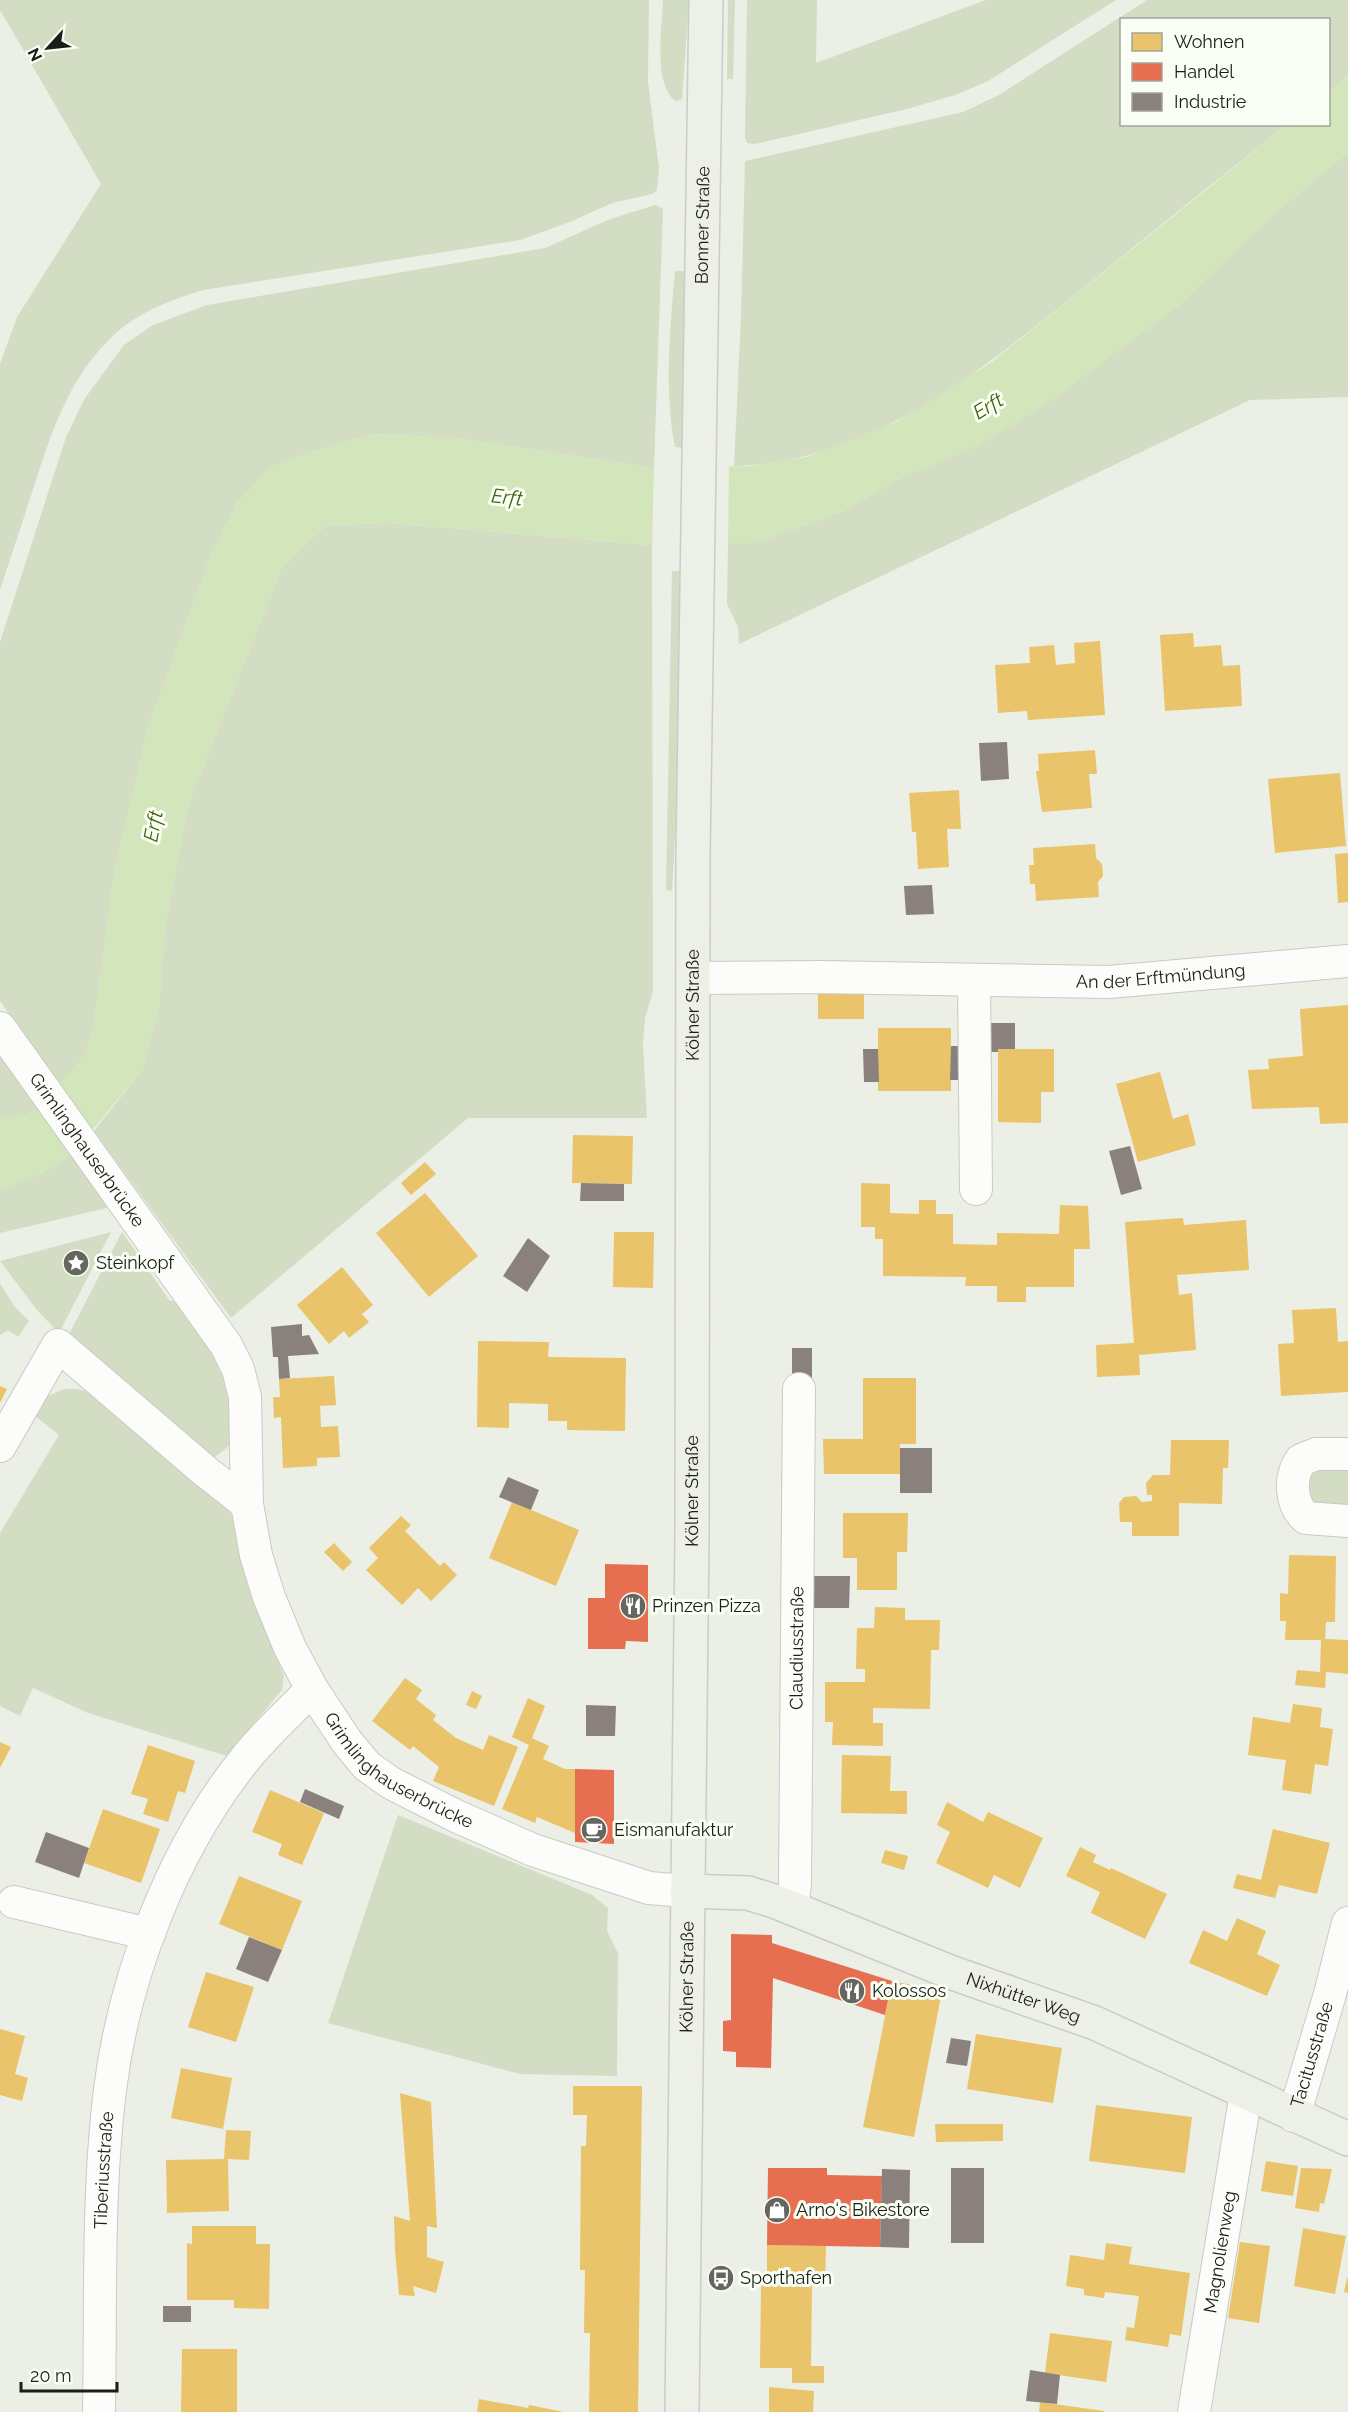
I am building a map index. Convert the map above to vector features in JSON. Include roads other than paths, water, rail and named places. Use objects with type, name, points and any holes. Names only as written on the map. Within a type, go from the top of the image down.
[{"type":"main road","name":"Bonner Straße","points":[[697,569],[706,0]]},
{"type":"main road","name":"Kölner Straße","points":[[682,2412],[692,1525],[693,978],[697,569]]},
{"type":"main road","name":"Nixhütter Weg","points":[[687,1891],[747,1893],[792,1908],[950,1972],[1095,2023],[1348,2139]]},
{"type":"street","name":"An der Erftmündung","points":[[693,978],[821,977],[1109,982],[1348,961]]},
{"type":"street","points":[[974,980],[976,1189]]},
{"type":"street","name":"Grimlinghauserbrücke","points":[[3,1032],[226,1345],[238,1370],[245,1397],[247,1504],[256,1555],[269,1597],[290,1648],[312,1689],[347,1742],[367,1766],[391,1783],[456,1816],[533,1850],[649,1888],[687,1891]]},
{"type":"street","points":[[0,1446],[58,1345],[247,1504]]},
{"type":"street","name":"Claudiusstraße","points":[[792,1908],[795,1884],[800,1389]]},
{"type":"street","points":[[1348,1454],[1316,1454],[1301,1460],[1294,1472],[1296,1507],[1306,1518],[1348,1521]]},
{"type":"street","name":"Tiberiusstraße","points":[[99,2412],[104,2168],[110,2089],[126,2007],[149,1934],[172,1877],[207,1813],[246,1757],[312,1689]]},
{"type":"street","points":[[14,1902],[149,1934]]},
{"type":"street","name":"Tacitusstraße","points":[[1294,2116],[1348,1923]]},
{"type":"street","name":"Magnolienweg","points":[[1194,2412],[1246,2093]]},
{"type":"water","name":"Erft","points":[[1348,76],[1348,152],[1280,209],[1179,306],[1047,404],[978,446],[901,478],[841,512],[755,543],[652,545],[390,523],[326,525],[281,569],[188,806],[165,926],[159,1007],[142,1070],[72,1155],[42,1173],[0,1190],[0,1118],[27,1115],[39,1108],[85,1054],[94,1024],[114,874],[148,728],[214,547],[238,502],[270,468],[314,451],[374,434],[455,438],[654,468],[749,466],[806,457],[896,422],[992,362],[1286,126],[1330,126],[1330,91]]},
{"type":"place","name":"Steinkopf","points":[[76,1263]]},
{"type":"place","name":"Prinzen Pizza","points":[[633,1606]]},
{"type":"place","name":"Eismanufaktur","points":[[594,1830]]},
{"type":"place","name":"Kolossos","points":[[852,1991]]},
{"type":"place","name":"Arno‘s Bikestore","points":[[777,2210]]},
{"type":"place","name":"Sporthafen","points":[[721,2278]]}]
